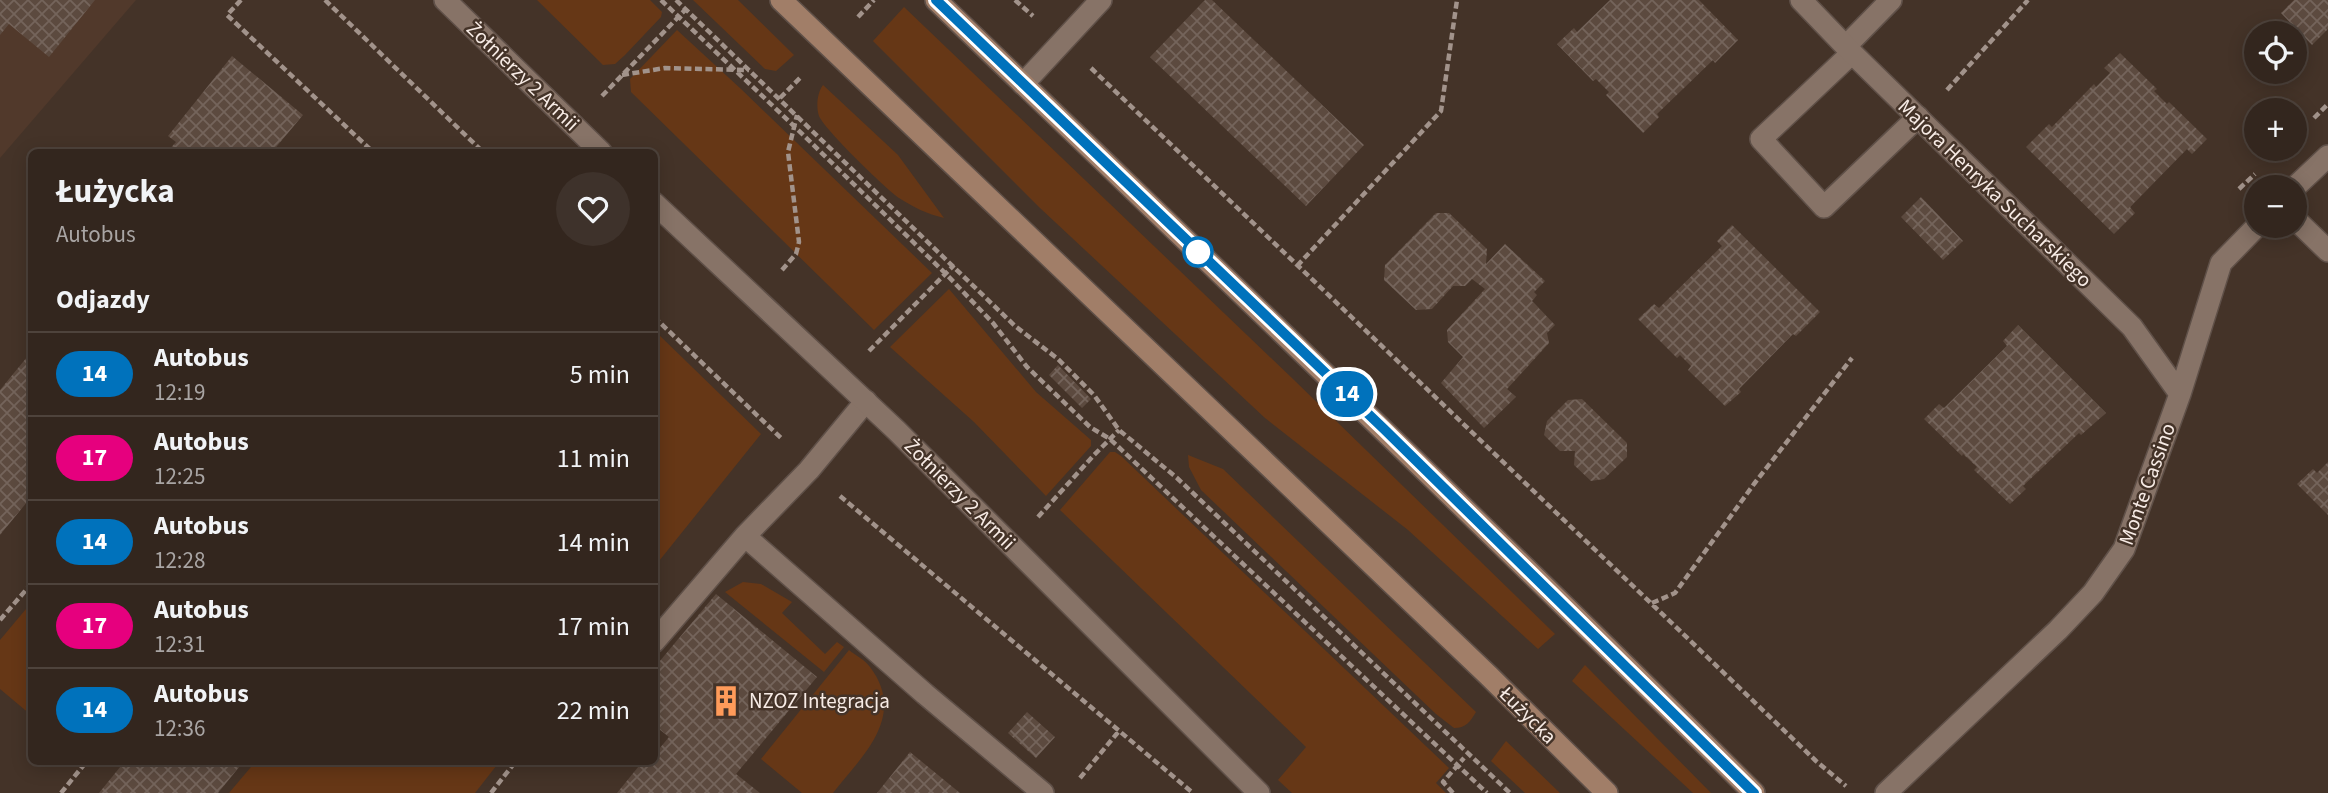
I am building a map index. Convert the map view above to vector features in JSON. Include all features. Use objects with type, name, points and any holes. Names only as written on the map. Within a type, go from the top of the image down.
[{"type":"main road","name":"Łużycka","points":[[781,0],[1479,666],[1607,793]]},
{"type":"main road","points":[[936,0],[1384,429],[1754,793]]},
{"type":"street","name":"Żołnierzy 2 Armii","points":[[445,0],[598,149]]},
{"type":"street","points":[[1023,84],[1101,0]]},
{"type":"street","name":"Majora Henryka Sucharskiego","points":[[1801,0],[2132,327],[2180,394]]},
{"type":"street","points":[[1891,0],[1849,50],[1761,139],[1824,207],[1918,117]]},
{"type":"street","points":[[2307,176],[2328,156]]},
{"type":"street","name":"Żołnierzy 2 Armii","points":[[658,207],[866,401],[1259,793]]},
{"type":"street","points":[[2307,231],[2328,251]]},
{"type":"street","name":"Monte Cassino","points":[[1886,793],[2058,630],[2092,593],[2124,548],[2180,394],[2221,263],[2245,238]]},
{"type":"street","points":[[658,637],[746,536],[809,470],[866,401]]},
{"type":"street","points":[[746,536],[925,694],[1043,793]]},
{"type":"path","points":[[241,0],[228,15],[370,149]]},
{"type":"path","points":[[325,0],[480,149]]},
{"type":"path","points":[[661,0],[946,274],[993,323],[1027,367],[1090,428],[1110,439],[1487,793]]},
{"type":"path","points":[[677,0],[1016,326],[1058,359],[1094,395],[1119,430],[1177,478],[1510,793]]},
{"type":"path","points":[[850,25],[874,0]]},
{"type":"path","points":[[1015,0],[1062,41],[1816,761],[1855,793]]},
{"type":"path","points":[[1297,266],[1441,111],[1457,0]]},
{"type":"path","points":[[1918,117],[1948,89],[2028,0]]},
{"type":"path","points":[[593,106],[686,9]]},
{"type":"path","points":[[622,75],[665,68],[750,70]]},
{"type":"path","points":[[780,98],[810,68]]},
{"type":"path","points":[[757,300],[796,254],[799,242],[788,152],[797,114]]},
{"type":"path","points":[[902,317],[954,265]]},
{"type":"path","points":[[658,321],[775,432],[809,470],[1192,792]]},
{"type":"path","points":[[1652,603],[1675,593],[1754,484],[1852,358]]},
{"type":"path","points":[[1012,547],[1119,430]]},
{"type":"path","points":[[0,620],[28,588]]},
{"type":"path","points":[[1079,779],[1119,731]]},
{"type":"path","points":[[1453,793],[1443,782],[1464,758]]},
{"type":"path","points":[[61,793],[84,765]]},
{"type":"path","points":[[491,793],[513,765]]},
{"type":"shaded area","points":[[0,0],[136,0],[0,158]]},
{"type":"shaded area","points":[[537,0],[650,0],[662,12],[661,17],[615,64],[603,65]]},
{"type":"shaded area","points":[[693,0],[738,0],[794,55],[776,71],[765,69]]},
{"type":"shaded area","points":[[904,7],[1555,634],[1538,649],[1408,530],[1265,418],[1040,208],[873,41]]},
{"type":"shaded area","points":[[677,30],[932,273],[874,330],[631,92],[630,79]]},
{"type":"shaded area","points":[[823,85],[898,155],[944,218],[920,210],[899,198],[832,133],[818,112],[818,96]]},
{"type":"shaded area","points":[[949,289],[1036,392],[1091,440],[1091,446],[1046,496],[974,422],[890,347]]},
{"type":"shaded area","points":[[658,334],[761,434],[658,562]]},
{"type":"shaded area","points":[[1110,452],[1121,456],[1449,768],[1436,783],[1446,793],[1292,793],[1278,780],[1306,747],[1060,510]]},
{"type":"shaded area","points":[[1188,455],[1223,469],[1476,712],[1470,721],[1465,726],[1454,728],[1436,714],[1201,490],[1189,467]]},
{"type":"shaded area","points":[[743,582],[761,584],[792,602],[782,613],[825,654],[837,642],[844,647],[824,672],[725,592]]},
{"type":"shaded area","points":[[28,607],[28,712],[0,689],[0,640]]},
{"type":"shaded area","points":[[849,650],[868,664],[880,685],[884,702],[877,734],[833,793],[802,793],[761,759]]},
{"type":"shaded area","points":[[1585,665],[1711,793],[1693,793],[1572,681]]},
{"type":"shaded area","points":[[1506,741],[1560,793],[1525,793],[1491,761]]},
{"type":"shaded area","points":[[253,765],[497,765],[475,793],[229,793]]},
{"type":"building","points":[[0,0],[95,0],[49,57],[9,24],[0,35]]},
{"type":"building","points":[[1205,0],[1212,0],[1364,145],[1306,206],[1150,57]]},
{"type":"building","points":[[1610,0],[1699,0],[1738,40],[1657,114],[1659,117],[1643,133],[1606,95],[1609,92],[1596,79],[1593,81],[1557,44],[1574,28],[1577,32]]},
{"type":"building","points":[[2294,0],[2328,0],[2328,29],[2312,45],[2307,40],[2307,21],[2289,21],[2281,13]]},
{"type":"building","points":[[2120,53],[2157,89],[2154,91],[2167,104],[2169,102],[2207,139],[2192,154],[2187,149],[2130,207],[2135,213],[2114,234],[2026,147],[2049,124],[2052,127],[2094,84],[2096,87],[2110,73],[2104,68]]},
{"type":"building","points":[[232,56],[303,115],[275,149],[170,149],[176,142],[168,136]]},
{"type":"building","points":[[1921,197],[1963,241],[1943,260],[1901,217]]},
{"type":"building","points":[[1436,213],[1449,213],[1487,249],[1486,264],[1505,244],[1545,281],[1534,292],[1537,295],[1532,301],[1555,325],[1547,333],[1549,343],[1507,389],[1516,397],[1484,428],[1441,383],[1463,357],[1448,342],[1447,330],[1485,289],[1472,279],[1465,286],[1453,286],[1432,309],[1416,310],[1384,280],[1385,265]]},
{"type":"building","points":[[1732,225],[1820,312],[1796,336],[1793,334],[1725,406],[1688,370],[1691,366],[1680,355],[1677,358],[1638,319],[1654,304],[1659,308],[1722,246],[1717,241]]},
{"type":"building","points":[[2018,325],[2106,413],[2081,435],[2079,433],[2023,486],[2026,489],[2010,504],[1974,470],[1977,467],[1924,419],[1939,404],[1944,408],[2007,346],[2003,341]]},
{"type":"building","points":[[28,356],[28,501],[0,535],[0,390]]},
{"type":"building","points":[[1058,365],[1091,399],[1082,408],[1049,375]]},
{"type":"building","points":[[1582,399],[1627,443],[1627,457],[1604,479],[1591,481],[1574,465],[1575,451],[1560,451],[1544,435],[1547,421],[1568,400]]},
{"type":"building","points":[[2328,462],[2328,515],[2297,484],[2313,469],[2317,473]]},
{"type":"building","name":"NZOZ Integracja","points":[[716,594],[817,677],[736,774],[760,793],[617,793],[640,765],[658,765],[658,750],[669,737],[658,728],[658,663]]},
{"type":"building","points":[[1027,712],[1055,737],[1036,758],[1008,733]]},
{"type":"building","points":[[910,752],[960,793],[877,793]]},
{"type":"building","points":[[122,765],[241,765],[218,793],[99,793]]},
{"type":"bus line","name":"14","points":[[936,0],[1384,429],[1754,793]]},
{"type":"place","name":"NZOZ Integracja","points":[[726,701]]}]
